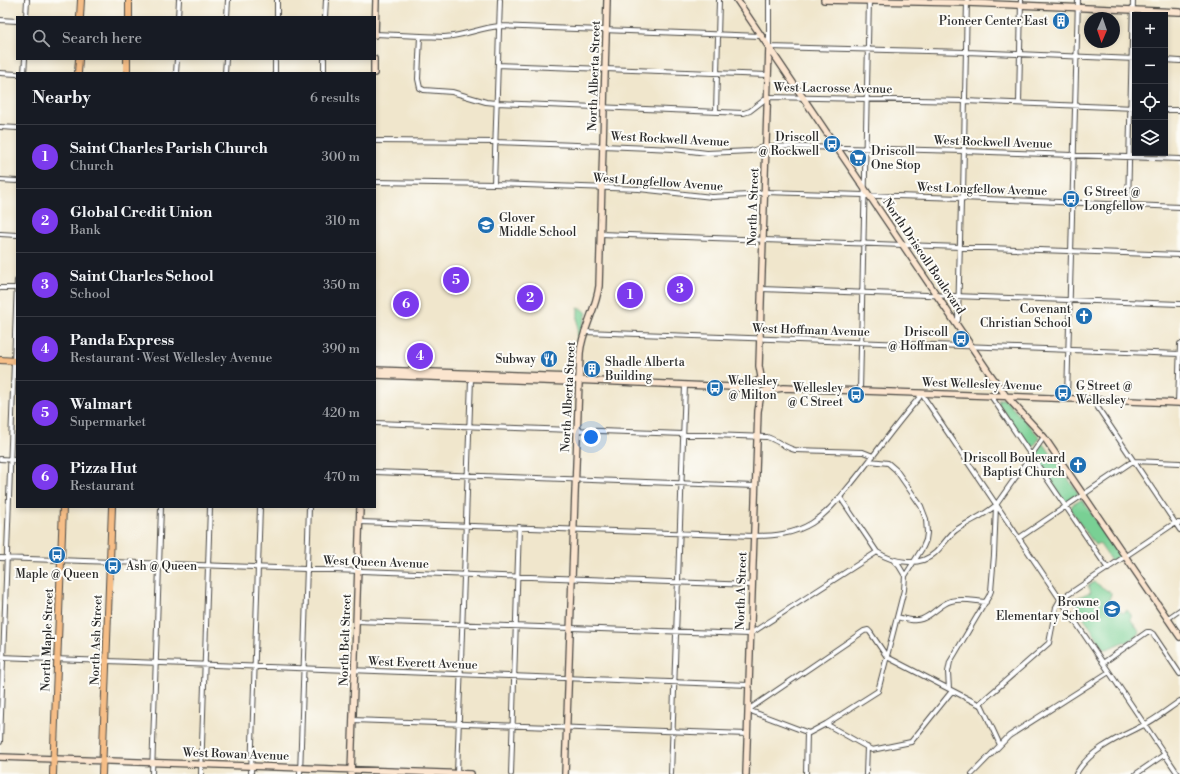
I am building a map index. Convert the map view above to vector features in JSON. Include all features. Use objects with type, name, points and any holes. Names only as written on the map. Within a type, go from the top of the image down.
[{"type":"main road","points":[[80,16],[81,0]]},
{"type":"main road","points":[[129,0],[129,16]]},
{"type":"main road","points":[[376,0],[376,16]]},
{"type":"main road","name":"North Alberta Street","points":[[565,774],[577,430],[576,380],[584,332],[598,294],[607,0]]},
{"type":"main road","name":"North Driscoll Boulevard","points":[[737,0],[865,188],[867,195],[1006,396],[1044,436],[1180,638]]},
{"type":"main road","points":[[824,0],[1021,3],[1180,12]]},
{"type":"main road","name":"North A Street","points":[[763,383],[759,366],[769,47]]},
{"type":"main road","points":[[78,72],[79,60]]},
{"type":"main road","points":[[127,60],[127,72]]},
{"type":"main road","points":[[374,60],[374,72]]},
{"type":"main road","points":[[0,360],[16,360]]},
{"type":"main road","name":"North A Street","points":[[754,382],[759,366]]},
{"type":"main road","points":[[376,370],[571,377],[576,380]]},
{"type":"main road","points":[[481,379],[497,374],[510,380]]},
{"type":"main road","points":[[376,375],[571,382],[576,380],[733,387],[753,392],[763,392],[763,383],[759,380],[733,387]]},
{"type":"main road","points":[[753,392],[751,387],[754,382]]},
{"type":"main road","name":"West Wellesley Avenue","points":[[763,383],[783,388],[1179,403]]},
{"type":"main road","name":"West Wellesley Avenue","points":[[763,392],[783,388]]},
{"type":"main road","name":"North A Street","points":[[753,392],[758,408]]},
{"type":"main road","name":"North A Street","points":[[746,774],[758,408],[763,392]]},
{"type":"main road","name":"North Maple Street","points":[[53,774],[63,508]]},
{"type":"main road","name":"North Ash Street","points":[[102,774],[112,508]]},
{"type":"main road","name":"North Belt Street","points":[[351,772],[360,508]]},
{"type":"main road","name":"West Rowan Avenue","points":[[0,756],[251,766],[300,771],[471,774]]},
{"type":"street","points":[[26,16],[27,0]]},
{"type":"street","points":[[178,16],[179,0]]},
{"type":"street","points":[[227,16],[228,0]]},
{"type":"street","points":[[277,0],[277,16]]},
{"type":"street","points":[[326,0],[326,16]]},
{"type":"street","points":[[494,184],[500,0]]},
{"type":"street","points":[[716,112],[719,0]]},
{"type":"street","name":"North A Street","points":[[769,0],[769,47]]},
{"type":"street","points":[[865,188],[869,0]]},
{"type":"street","points":[[1067,398],[1078,0]]},
{"type":"street","points":[[1133,0],[1133,48]]},
{"type":"street","points":[[956,322],[958,320],[964,151],[967,2]]},
{"type":"street","points":[[1019,103],[1021,3]]},
{"type":"street","points":[[0,20],[16,21]]},
{"type":"street","points":[[376,35],[455,36],[488,27],[499,26],[761,36]]},
{"type":"street","name":"West Lacrosse Avenue","points":[[420,36],[419,87],[424,90],[452,92],[486,102],[716,112],[750,111],[768,97],[965,101],[1132,108]]},
{"type":"street","points":[[769,47],[966,52],[1132,59]]},
{"type":"street","points":[[24,72],[25,60]]},
{"type":"street","points":[[176,72],[177,60]]},
{"type":"street","points":[[225,72],[226,60]]},
{"type":"street","points":[[275,60],[275,72]]},
{"type":"street","points":[[324,60],[324,72]]},
{"type":"street","points":[[1168,60],[1180,61]]},
{"type":"street","points":[[498,65],[768,75]]},
{"type":"street","points":[[0,73],[16,74]]},
{"type":"street","points":[[1168,110],[1180,110]]},
{"type":"street","points":[[1128,205],[1132,120]]},
{"type":"street","points":[[0,127],[16,128]]},
{"type":"street","name":"West Rockwell Avenue","points":[[376,141],[495,142],[603,146],[674,149],[707,154],[744,152],[766,146],[964,151],[1180,160]]},
{"type":"street","points":[[0,180],[16,181]]},
{"type":"street","name":"West Longfellow Avenue","points":[[376,182],[602,187],[651,190],[712,197],[765,192],[1180,207]]},
{"type":"street","points":[[860,391],[864,244],[867,195]]},
{"type":"street","points":[[0,234],[16,235]]},
{"type":"street","points":[[600,234],[1180,255]]},
{"type":"street","points":[[0,288],[16,288]]},
{"type":"street","points":[[762,289],[1180,304]]},
{"type":"street","name":"West Hoffman Avenue","points":[[584,332],[971,345],[1180,354]]},
{"type":"street","points":[[1179,403],[1180,344]]},
{"type":"street","points":[[0,742],[10,459],[16,360]]},
{"type":"street","points":[[457,774],[471,379]]},
{"type":"street","points":[[671,774],[686,385]]},
{"type":"street","points":[[360,522],[754,536],[779,535],[802,528],[822,516],[870,461],[919,398],[921,393]]},
{"type":"street","points":[[921,393],[1178,774]]},
{"type":"street","points":[[991,395],[1108,569]]},
{"type":"street","points":[[1092,399],[1133,461],[1178,523],[1180,530]]},
{"type":"street","points":[[376,423],[757,437],[772,438],[786,447],[795,450],[863,452],[873,456]]},
{"type":"street","points":[[893,560],[914,561],[929,557],[936,552],[952,533],[990,510],[996,505],[1030,454],[1044,436]]},
{"type":"street","points":[[0,459],[16,460]]},
{"type":"street","points":[[748,710],[808,733],[826,724],[878,692],[904,590],[905,576],[923,547],[927,533],[927,526],[921,506],[896,470],[888,463],[870,461]]},
{"type":"street","points":[[1019,538],[1133,461],[1180,463]]},
{"type":"street","points":[[376,472],[755,486]]},
{"type":"street","points":[[840,497],[877,552],[893,560],[905,576]]},
{"type":"street","points":[[826,724],[873,750],[911,742],[950,690],[948,672],[950,662],[989,596],[994,555],[996,505]]},
{"type":"street","points":[[152,774],[161,508]]},
{"type":"street","points":[[201,774],[210,508]]},
{"type":"street","points":[[250,774],[260,508]]},
{"type":"street","points":[[300,771],[309,508]]},
{"type":"street","points":[[979,704],[1049,642],[1056,607],[1060,600],[1178,523]]},
{"type":"street","points":[[511,774],[520,527]]},
{"type":"street","points":[[356,621],[750,634],[877,552]]},
{"type":"street","name":"West Queen Avenue","points":[[0,558],[752,585]]},
{"type":"street","points":[[897,617],[912,620],[922,619],[940,606],[952,601],[967,600],[986,602]]},
{"type":"street","points":[[1167,619],[1180,610]]},
{"type":"street","points":[[748,710],[866,630],[870,632],[887,658],[984,707],[1000,745]]},
{"type":"street","points":[[1103,663],[1147,632],[1150,632],[1153,634],[1180,674]]},
{"type":"street","name":"West Everett Avenue","points":[[2,657],[749,685]]},
{"type":"street","points":[[972,774],[1009,736],[1109,672]]},
{"type":"street","points":[[1076,774],[1082,764],[1090,756],[1121,735],[1145,725],[1180,701]]},
{"type":"street","points":[[352,720],[747,734]]},
{"type":"street","points":[[806,774],[808,733]]},
{"type":"street","points":[[866,774],[867,747]]},
{"type":"street","points":[[1136,774],[1165,754]]},
{"type":"green space","points":[[578,308],[587,313],[577,342]]},
{"type":"green space","points":[[999,399],[1004,399],[1038,435],[1039,439],[1032,449],[998,403]]},
{"type":"green space","points":[[1041,444],[1044,444],[1078,493],[1077,496],[1069,502],[1065,502],[1035,457],[1034,454]]},
{"type":"green space","points":[[1081,500],[1120,555],[1119,558],[1112,562],[1099,543],[1095,545],[1071,510],[1072,505]]},
{"type":"green space","points":[[1094,582],[1111,593],[1110,599],[1121,612],[1123,613],[1127,610],[1131,615],[1131,620],[1140,633],[1128,642],[1123,642],[1104,649],[1074,602],[1076,598],[1091,592],[1088,586]]},
{"type":"place","name":"Pioneer Center East","points":[[1061,21]]},
{"type":"place","name":"Driscoll @ Rockwell","points":[[832,144]]},
{"type":"place","name":"Driscoll One Stop","points":[[858,158]]},
{"type":"place","name":"G Street @ Longfellow","points":[[1071,199]]},
{"type":"place","name":"Glover Middle School","points":[[486,225]]},
{"type":"place","name":"Walmart","points":[[456,280]]},
{"type":"place","name":"Saint Charles School","points":[[680,289]]},
{"type":"place","name":"Saint Charles Parish Church","points":[[630,295]]},
{"type":"place","name":"Global Credit Union","points":[[530,298]]},
{"type":"place","name":"Pizza Hut","points":[[406,304]]},
{"type":"place","name":"Covenant Christian School","points":[[1084,316]]},
{"type":"place","name":"Driscoll @ Hoffman","points":[[961,339]]},
{"type":"place","name":"Panda Express","points":[[420,356]]},
{"type":"place","name":"Subway","points":[[549,359]]},
{"type":"place","name":"Shadle Alberta Building","points":[[592,369]]},
{"type":"place","name":"Wellesley @ Milton","points":[[715,388]]},
{"type":"place","name":"G Street @ Wellesley","points":[[1063,393]]},
{"type":"place","name":"Wellesley @ C Street","points":[[856,395]]},
{"type":"place","name":"Driscoll Boulevard Baptist Church","points":[[1078,465]]},
{"type":"place","name":"Maple @ Queen","points":[[57,555]]},
{"type":"place","name":"Ash @ Queen","points":[[113,566]]},
{"type":"place","name":"Browne Elementary School","points":[[1112,609]]}]
